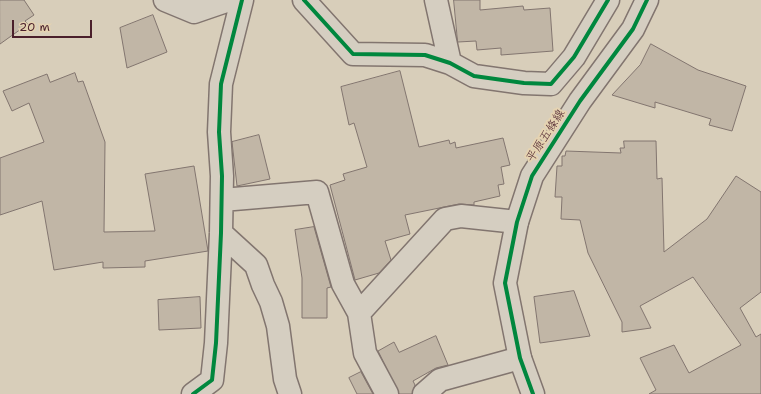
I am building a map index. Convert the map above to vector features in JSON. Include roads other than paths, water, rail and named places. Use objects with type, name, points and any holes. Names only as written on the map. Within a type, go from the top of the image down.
[{"type":"street","points":[[165,0],[194,12],[229,0]]},
{"type":"street","points":[[193,394],[212,380],[216,343],[221,233],[222,200],[219,132],[221,84],[242,0]]},
{"type":"street","points":[[304,0],[353,54],[425,55],[450,63],[474,76],[524,83],[551,84],[574,57],[608,0]]},
{"type":"street","points":[[436,0],[450,63]]},
{"type":"street","name":"平原五條線","points":[[533,394],[520,358],[505,283],[517,222],[532,176],[580,101],[633,28],[648,0]]},
{"type":"street","points":[[222,200],[317,192],[343,284],[359,313],[365,353],[387,394]]},
{"type":"street","points":[[359,313],[446,219],[461,216],[517,222]]},
{"type":"street","points":[[221,233],[256,265],[262,285],[271,302],[278,326],[285,379],[290,394]]},
{"type":"street","points":[[424,394],[440,380],[520,358]]}]
